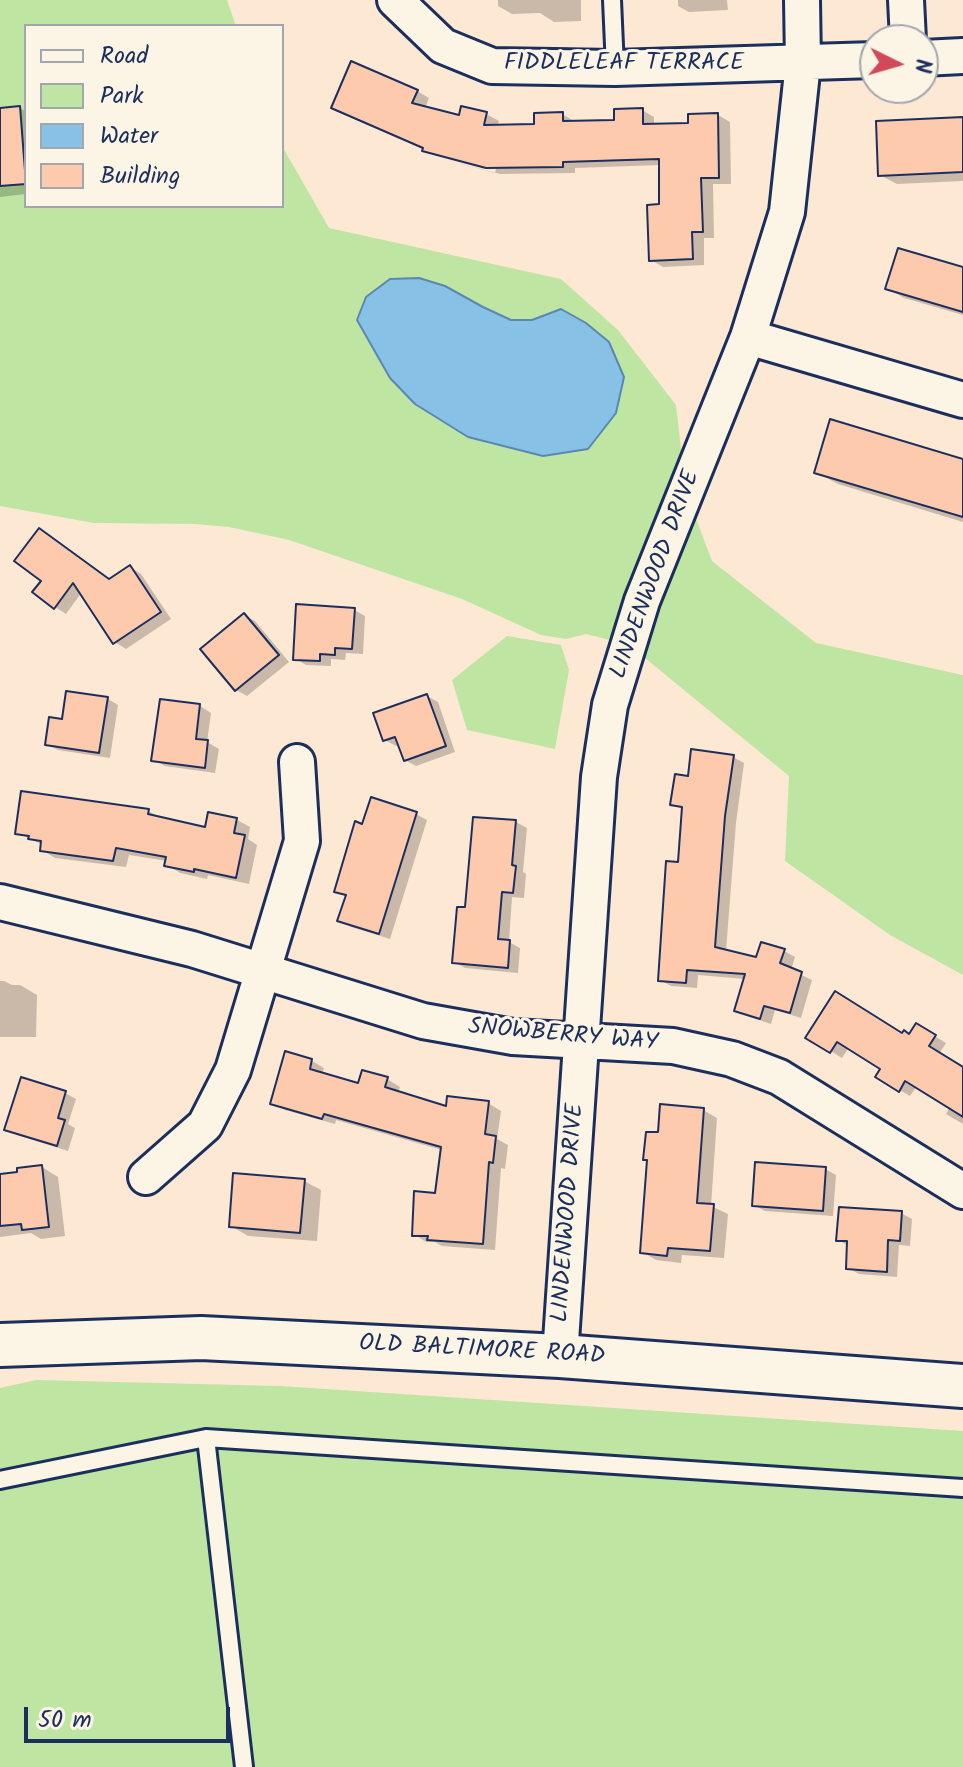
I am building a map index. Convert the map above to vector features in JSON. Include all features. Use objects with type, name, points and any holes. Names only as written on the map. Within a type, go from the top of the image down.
[{"type":"street","name":"FIDDLELEAF TERRACE","points":[[395,0],[443,46],[492,66],[615,68],[859,61]]},
{"type":"street","name":"LINDENWOOD DRIVE","points":[[560,1356],[599,777],[610,705],[642,601],[748,337],[787,212],[803,63],[802,0]]},
{"type":"street","points":[[906,0],[907,24]]},
{"type":"street","points":[[939,57],[963,56]]},
{"type":"street","points":[[748,337],[963,400]]},
{"type":"street","points":[[146,1177],[205,1125],[233,1070],[302,841],[297,762]]},
{"type":"street","name":"SNOWBERRY WAY","points":[[0,902],[192,949],[423,1021],[513,1037],[673,1046],[732,1059],[779,1077],[963,1191]]},
{"type":"street","name":"OLD BALTIMORE ROAD","points":[[0,1345],[201,1338],[560,1356],[963,1386]]},
{"type":"lane","points":[[612,0],[615,68]]},
{"type":"lane","points":[[206,1438],[244,1767]]},
{"type":"lane","points":[[0,1480],[206,1438],[963,1488]]},
{"type":"green space","points":[[0,0],[227,0],[235,24],[24,24],[24,208],[284,208],[284,149],[329,228],[561,279],[618,330],[676,405],[686,492],[712,561],[816,643],[963,675],[963,975],[890,935],[785,861],[789,776],[629,645],[586,634],[566,639],[541,635],[462,599],[289,540],[229,527],[195,524],[94,523],[0,506]]},
{"type":"green space","points":[[507,636],[561,645],[569,670],[555,749],[467,730],[452,680]]},
{"type":"green space","points":[[36,1380],[280,1386],[963,1431],[963,1767],[0,1767],[0,1388]]},
{"type":"water","points":[[419,278],[445,286],[511,320],[532,320],[561,309],[586,323],[609,342],[624,377],[616,413],[588,449],[543,456],[468,437],[415,404],[390,378],[357,320],[366,297],[390,279]]},
{"type":"building","points":[[351,61],[418,90],[412,103],[459,115],[461,106],[487,112],[484,125],[534,124],[534,113],[563,112],[563,121],[614,120],[614,109],[643,108],[643,124],[688,123],[688,114],[718,113],[719,178],[701,178],[703,232],[692,232],[693,259],[649,261],[647,205],[659,204],[659,159],[563,162],[563,167],[486,168],[422,151],[423,148],[331,108]]},
{"type":"building","points":[[20,106],[24,184],[0,186],[0,108]]},
{"type":"building","points":[[963,117],[963,172],[878,176],[876,121]]},
{"type":"building","points":[[898,248],[963,267],[963,312],[885,289]]},
{"type":"building","points":[[830,419],[963,459],[963,517],[814,473]]},
{"type":"building","points":[[39,528],[109,579],[130,565],[161,612],[113,644],[73,583],[54,609],[32,592],[41,581],[14,561]]},
{"type":"building","points":[[296,604],[355,608],[352,649],[335,648],[335,655],[320,654],[320,661],[293,660]]},
{"type":"building","points":[[244,613],[279,655],[235,691],[200,649]]},
{"type":"building","points":[[66,691],[108,697],[99,753],[45,745],[49,717],[62,719]]},
{"type":"building","points":[[427,694],[446,746],[404,761],[395,737],[383,741],[373,713]]},
{"type":"building","points":[[160,699],[200,704],[196,739],[208,740],[205,768],[151,761]]},
{"type":"building","points":[[691,749],[734,755],[725,816],[715,947],[756,957],[761,942],[785,949],[780,963],[802,972],[790,1013],[764,1006],[760,1019],[734,1011],[745,974],[687,970],[686,983],[658,981],[666,861],[678,862],[682,807],[670,805],[675,774],[688,776]]},
{"type":"building","points":[[21,791],[149,809],[148,814],[205,827],[208,812],[237,818],[234,833],[245,835],[236,878],[164,866],[166,857],[116,848],[113,861],[40,851],[41,841],[15,834]]},
{"type":"building","points":[[371,797],[417,812],[379,934],[337,921],[346,895],[334,892],[355,821],[362,824]]},
{"type":"building","points":[[473,817],[516,820],[513,893],[502,892],[498,939],[510,940],[508,968],[452,963],[457,907],[465,907]]},
{"type":"building","points":[[835,991],[902,1033],[904,1030],[909,1034],[916,1023],[936,1035],[929,1046],[963,1067],[963,1117],[905,1081],[899,1092],[875,1077],[880,1069],[837,1042],[830,1053],[805,1038]]},
{"type":"building","points":[[285,1051],[312,1059],[310,1069],[358,1083],[362,1070],[388,1077],[385,1087],[446,1106],[447,1096],[489,1101],[485,1134],[496,1136],[493,1163],[489,1162],[483,1244],[412,1236],[414,1191],[435,1193],[441,1147],[324,1114],[322,1119],[270,1104]]},
{"type":"building","points":[[21,1077],[66,1091],[58,1118],[65,1120],[57,1146],[4,1130]]},
{"type":"building","points":[[660,1104],[704,1108],[697,1203],[714,1204],[710,1251],[668,1248],[667,1256],[640,1253],[646,1132],[658,1132]]},
{"type":"building","points":[[755,1162],[826,1167],[823,1211],[752,1206]]},
{"type":"building","points":[[42,1165],[49,1227],[22,1230],[21,1224],[0,1226],[0,1174]]},
{"type":"building","points":[[233,1173],[305,1179],[300,1233],[229,1227]]},
{"type":"building","points":[[839,1207],[902,1211],[900,1241],[888,1240],[887,1272],[846,1269],[847,1241],[836,1241]]}]
